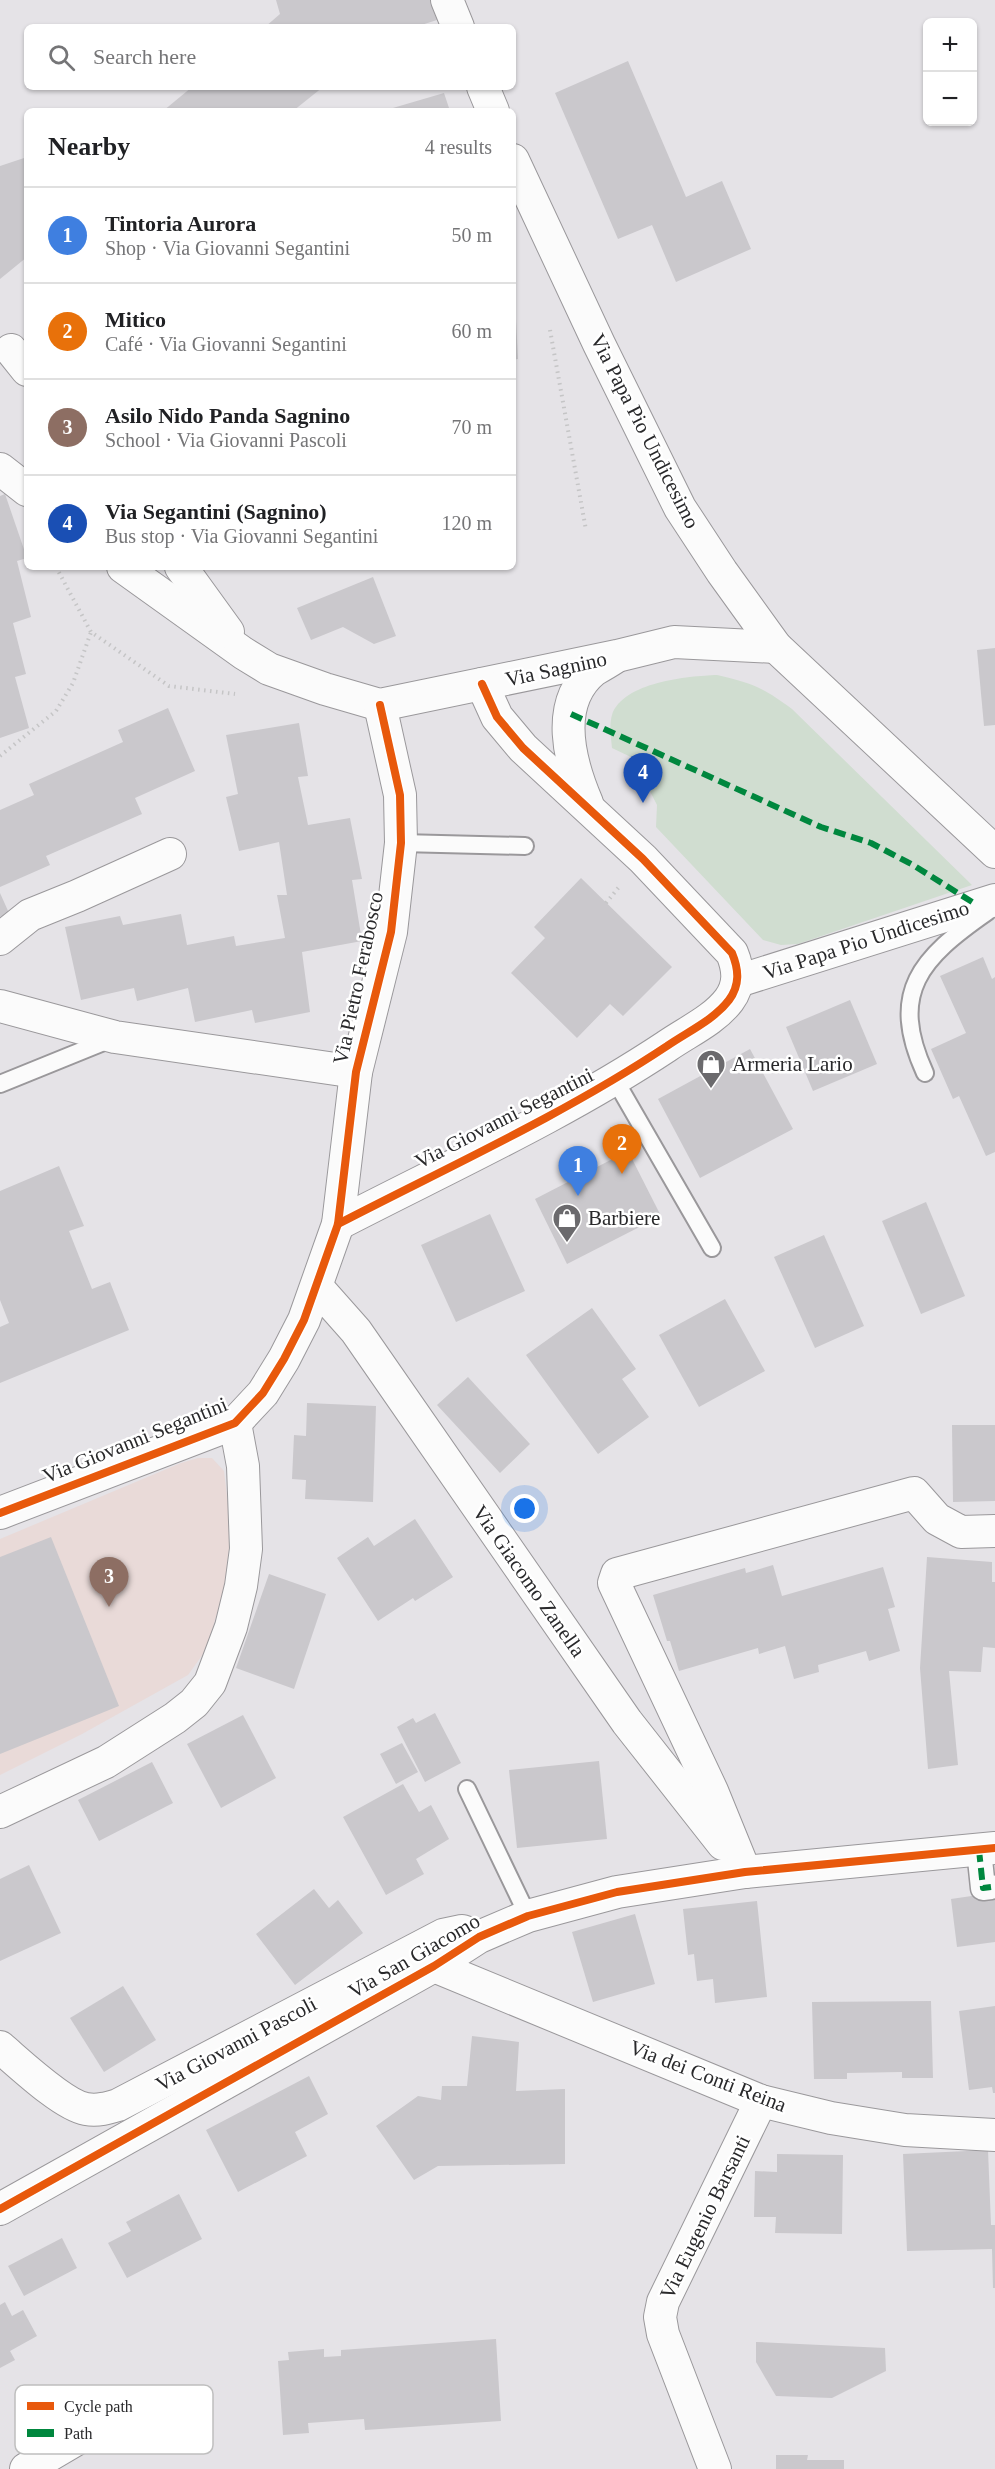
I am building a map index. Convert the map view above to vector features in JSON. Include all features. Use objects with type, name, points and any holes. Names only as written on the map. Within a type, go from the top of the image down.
[{"type":"street","points":[[447,0],[457,24]]},
{"type":"street","points":[[484,90],[492,108]]},
{"type":"street","name":"Via Papa Pio Undicesimo","points":[[516,166],[599,344],[680,508],[776,647],[995,852]]},
{"type":"street","points":[[0,469],[24,488]]},
{"type":"street","name":"Via Sagnino","points":[[127,570],[256,661],[325,689],[380,705],[674,642],[776,647]]},
{"type":"street","points":[[183,570],[256,661]]},
{"type":"street","points":[[588,806],[571,759],[569,731],[571,714],[576,694],[593,672],[616,656]]},
{"type":"street","points":[[482,684],[496,717],[523,748],[643,859],[732,953],[737,966],[738,981]]},
{"type":"street","name":"Via Pietro Ferabosco","points":[[338,1224],[356,1072],[391,932],[401,843],[400,795],[380,705]]},
{"type":"street","points":[[0,939],[30,915],[170,854]]},
{"type":"street","name":"Via Papa Pio Undicesimo","points":[[738,981],[995,900]]},
{"type":"street","name":"Via Giovanni Segantini","points":[[0,1513],[235,1423],[263,1393],[284,1359],[304,1320],[338,1224],[615,1080],[721,1009],[735,991],[738,981]]},
{"type":"street","name":"Via Pietro Ferabosco","points":[[0,1006],[115,1038],[356,1072]]},
{"type":"street","name":"Via Giacomo Zanella","points":[[317,1287],[356,1331],[627,1722],[745,1872]]},
{"type":"street","points":[[0,1812],[106,1762],[175,1718],[194,1703],[210,1683],[231,1627],[241,1586],[246,1550],[243,1466],[235,1423]]},
{"type":"street","points":[[745,1872],[712,1791],[614,1583],[617,1574],[914,1494],[937,1519],[961,1532],[995,1531]]},
{"type":"street","points":[[987,1849],[983,1888],[991,1887]]},
{"type":"street","name":"Via San Giacomo","points":[[0,2208],[434,1966],[479,1937],[528,1916],[617,1892],[745,1872],[987,1849]]},
{"type":"street","name":"Via Giovanni Pascoli","points":[[0,2047],[66,2100],[85,2109],[101,2110],[118,2106],[443,1935],[462,1931],[479,1937]]},
{"type":"street","name":"Via dei Conti Reina","points":[[434,1966],[761,2101],[831,2118],[905,2130],[995,2135]]},
{"type":"street","name":"Via Eugenio Barsanti","points":[[715,2469],[663,2334],[660,2317],[663,2302],[761,2101]]},
{"type":"street","points":[[26,2469],[51,2454]]},
{"type":"lane","points":[[401,843],[525,846]]},
{"type":"lane","name":"Via Papa Pio Undicesimo","points":[[925,1073],[915,1053],[909,1019],[911,993],[920,972],[943,945],[995,907]]},
{"type":"lane","name":"Via Pietro Ferabosco","points":[[0,1084],[115,1038]]},
{"type":"lane","points":[[615,1080],[712,1248]]},
{"type":"lane","points":[[467,1789],[528,1916]]},
{"type":"path","points":[[549,327],[586,530]]},
{"type":"path","points":[[58,570],[91,632],[169,686],[247,695],[256,661]]},
{"type":"path","points":[[0,756],[56,711],[73,683],[91,632]]},
{"type":"shaded area","points":[[198,1458],[212,1458],[224,1471],[229,1513],[229,1550],[224,1590],[206,1650],[188,1675],[82,1734],[0,1775],[0,1539],[181,1463]]},
{"type":"green space","points":[[717,675],[757,687],[792,709],[972,885],[798,944],[781,945],[763,940],[656,827],[657,805],[633,758],[612,748],[610,727],[612,715],[618,704],[629,695],[642,688],[674,679]]},
{"type":"building","points":[[276,0],[431,0],[437,20],[424,24],[268,24],[280,14]]},
{"type":"building","points":[[628,61],[686,197],[722,181],[751,249],[676,282],[652,225],[618,239],[555,93]]},
{"type":"building","points":[[188,90],[319,90],[297,108],[167,108]]},
{"type":"building","points":[[444,93],[449,108],[393,108]]},
{"type":"building","points":[[24,158],[24,259],[0,279],[0,166]]},
{"type":"building","points":[[516,319],[518,359],[516,359]]},
{"type":"building","points":[[5,494],[24,549],[24,559],[17,561],[31,617],[13,623],[26,674],[15,677],[29,728],[0,738],[0,496]]},
{"type":"building","points":[[373,577],[396,636],[374,644],[343,627],[311,640],[297,608]]},
{"type":"building","points":[[995,648],[995,725],[984,726],[977,650]]},
{"type":"building","points":[[168,708],[195,771],[135,798],[142,814],[46,856],[50,865],[0,887],[0,810],[34,795],[29,784],[123,742],[118,730]]},
{"type":"building","points":[[299,723],[308,776],[298,777],[308,825],[350,818],[362,879],[352,880],[362,941],[302,952],[310,1012],[255,1023],[252,1010],[195,1022],[188,988],[137,1001],[134,988],[81,1000],[65,927],[120,916],[123,925],[181,914],[187,945],[234,936],[236,946],[285,938],[277,895],[287,895],[279,842],[239,851],[226,797],[238,794],[226,735]]},
{"type":"building","points":[[581,878],[672,967],[623,1016],[610,1004],[577,1038],[511,973],[545,938],[534,927]]},
{"type":"building","points":[[0,893],[9,913],[0,917]]},
{"type":"building","points":[[983,957],[992,979],[995,977],[995,1152],[986,1156],[959,1096],[953,1099],[931,1049],[966,1033],[940,976]]},
{"type":"building","points":[[850,1000],[877,1064],[813,1091],[786,1027]]},
{"type":"building","points":[[750,1049],[793,1129],[700,1178],[658,1099]]},
{"type":"building","points":[[628,1151],[661,1216],[567,1264],[535,1199]]},
{"type":"building","points":[[59,1166],[84,1226],[69,1231],[92,1289],[110,1282],[129,1330],[0,1383],[0,1327],[9,1323],[0,1300],[0,1191]]},
{"type":"building","points":[[926,1202],[965,1296],[921,1314],[882,1221]]},
{"type":"building","points":[[490,1214],[525,1291],[456,1322],[421,1245]]},
{"type":"building","points":[[824,1235],[864,1326],[815,1348],[774,1257]]},
{"type":"building","points":[[725,1299],[765,1371],[699,1407],[659,1335]]},
{"type":"building","points":[[592,1308],[636,1369],[622,1379],[649,1417],[598,1454],[526,1355]]},
{"type":"building","points":[[468,1377],[530,1444],[500,1473],[437,1405]]},
{"type":"building","points":[[307,1403],[376,1406],[373,1502],[305,1499],[306,1480],[292,1479],[294,1435],[306,1436]]},
{"type":"building","points":[[952,1425],[995,1425],[995,1501],[953,1502]]},
{"type":"building","points":[[415,1519],[453,1577],[415,1601],[413,1598],[378,1621],[337,1558],[368,1537],[374,1546]]},
{"type":"building","points":[[51,1537],[119,1706],[0,1754],[0,1557]]},
{"type":"building","points":[[927,1557],[992,1562],[992,1582],[995,1582],[995,1648],[983,1647],[981,1672],[949,1671],[958,1765],[928,1769],[920,1668]]},
{"type":"building","points":[[773,1565],[782,1596],[883,1567],[895,1607],[888,1609],[900,1651],[869,1661],[866,1651],[818,1665],[819,1672],[794,1679],[785,1646],[759,1654],[758,1648],[679,1671],[653,1595],[745,1568],[746,1573]]},
{"type":"building","points":[[269,1574],[326,1594],[294,1689],[236,1668]]},
{"type":"building","points":[[435,1713],[461,1763],[425,1782],[397,1727],[413,1718],[416,1723]]},
{"type":"building","points":[[243,1715],[276,1778],[221,1808],[187,1744]]},
{"type":"building","points":[[402,1743],[418,1772],[396,1784],[380,1754]]},
{"type":"building","points":[[599,1761],[607,1839],[517,1848],[509,1770]]},
{"type":"building","points":[[152,1762],[173,1803],[99,1841],[78,1800]]},
{"type":"building","points":[[403,1784],[419,1812],[431,1805],[449,1839],[416,1859],[424,1874],[386,1895],[343,1817]]},
{"type":"building","points":[[29,1865],[61,1933],[0,1961],[0,1879]]},
{"type":"building","points":[[995,1880],[995,1942],[957,1947],[951,1899],[992,1893]]},
{"type":"building","points":[[314,1889],[329,1908],[338,1900],[363,1933],[295,1985],[256,1934]]},
{"type":"building","points":[[757,1901],[767,1997],[715,2003],[713,1979],[697,1981],[694,1954],[688,1955],[683,1909]]},
{"type":"building","points":[[635,1914],[655,1984],[593,2002],[572,1932]]},
{"type":"building","points":[[123,1986],[156,2040],[104,2072],[70,2018]]},
{"type":"building","points":[[931,2001],[933,2078],[902,2078],[902,2072],[847,2073],[847,2079],[814,2079],[812,2002]]},
{"type":"building","points":[[995,2006],[995,2093],[992,2087],[969,2090],[959,2011]]},
{"type":"building","points":[[472,2036],[519,2042],[516,2091],[565,2089],[565,2164],[438,2166],[414,2180],[376,2126],[418,2096],[441,2100],[442,2086],[467,2086]]},
{"type":"building","points":[[309,2076],[328,2114],[295,2132],[307,2156],[238,2192],[206,2130]]},
{"type":"building","points":[[988,2150],[991,2225],[995,2225],[995,2288],[993,2288],[992,2249],[907,2251],[903,2154]]},
{"type":"building","points":[[777,2154],[843,2155],[842,2234],[775,2233],[776,2217],[754,2217],[755,2171],[777,2172]]},
{"type":"building","points":[[179,2194],[202,2239],[127,2278],[108,2243],[131,2231],[126,2222]]},
{"type":"building","points":[[62,2238],[77,2268],[24,2296],[8,2266]]},
{"type":"building","points":[[5,2302],[12,2316],[23,2310],[37,2336],[10,2351],[15,2360],[0,2368],[0,2305]]},
{"type":"building","points":[[496,2339],[501,2421],[365,2430],[364,2419],[308,2423],[309,2433],[283,2435],[278,2361],[289,2360],[288,2352],[324,2349],[324,2357],[341,2356],[341,2350]]},
{"type":"building","points":[[756,2342],[885,2348],[886,2371],[832,2398],[776,2396],[756,2362]]},
{"type":"building","points":[[776,2455],[808,2455],[807,2460],[844,2460],[844,2469],[776,2469]]},
{"type":"marked path","points":[[571,714],[821,827],[871,843],[913,865],[977,905]]},
{"type":"marked path","points":[[979,1850],[983,1888],[991,1887]]},
{"type":"cycle path","points":[[338,1224],[505,1140],[628,1071],[716,1014],[729,1000],[737,983],[737,971],[732,953],[643,859],[523,748],[497,717],[482,684]]},
{"type":"cycle path","points":[[0,1513],[235,1423],[263,1393],[304,1320],[338,1224],[356,1072],[391,932],[401,843],[400,795],[380,705]]},
{"type":"cycle path","points":[[0,2209],[434,1966],[479,1937],[528,1916],[617,1892],[745,1872],[995,1848]]},
{"type":"place","name":"Via Segantini (Sagnino)","points":[[643,803]]},
{"type":"place","name":"Armeria Lario","points":[[711,1090]]},
{"type":"place","name":"Mitico","points":[[622,1174]]},
{"type":"place","name":"Tintoria Aurora","points":[[578,1196]]},
{"type":"place","name":"Barbiere","points":[[567,1244]]},
{"type":"place","name":"Asilo Nido Panda Sagnino","points":[[109,1607]]}]
